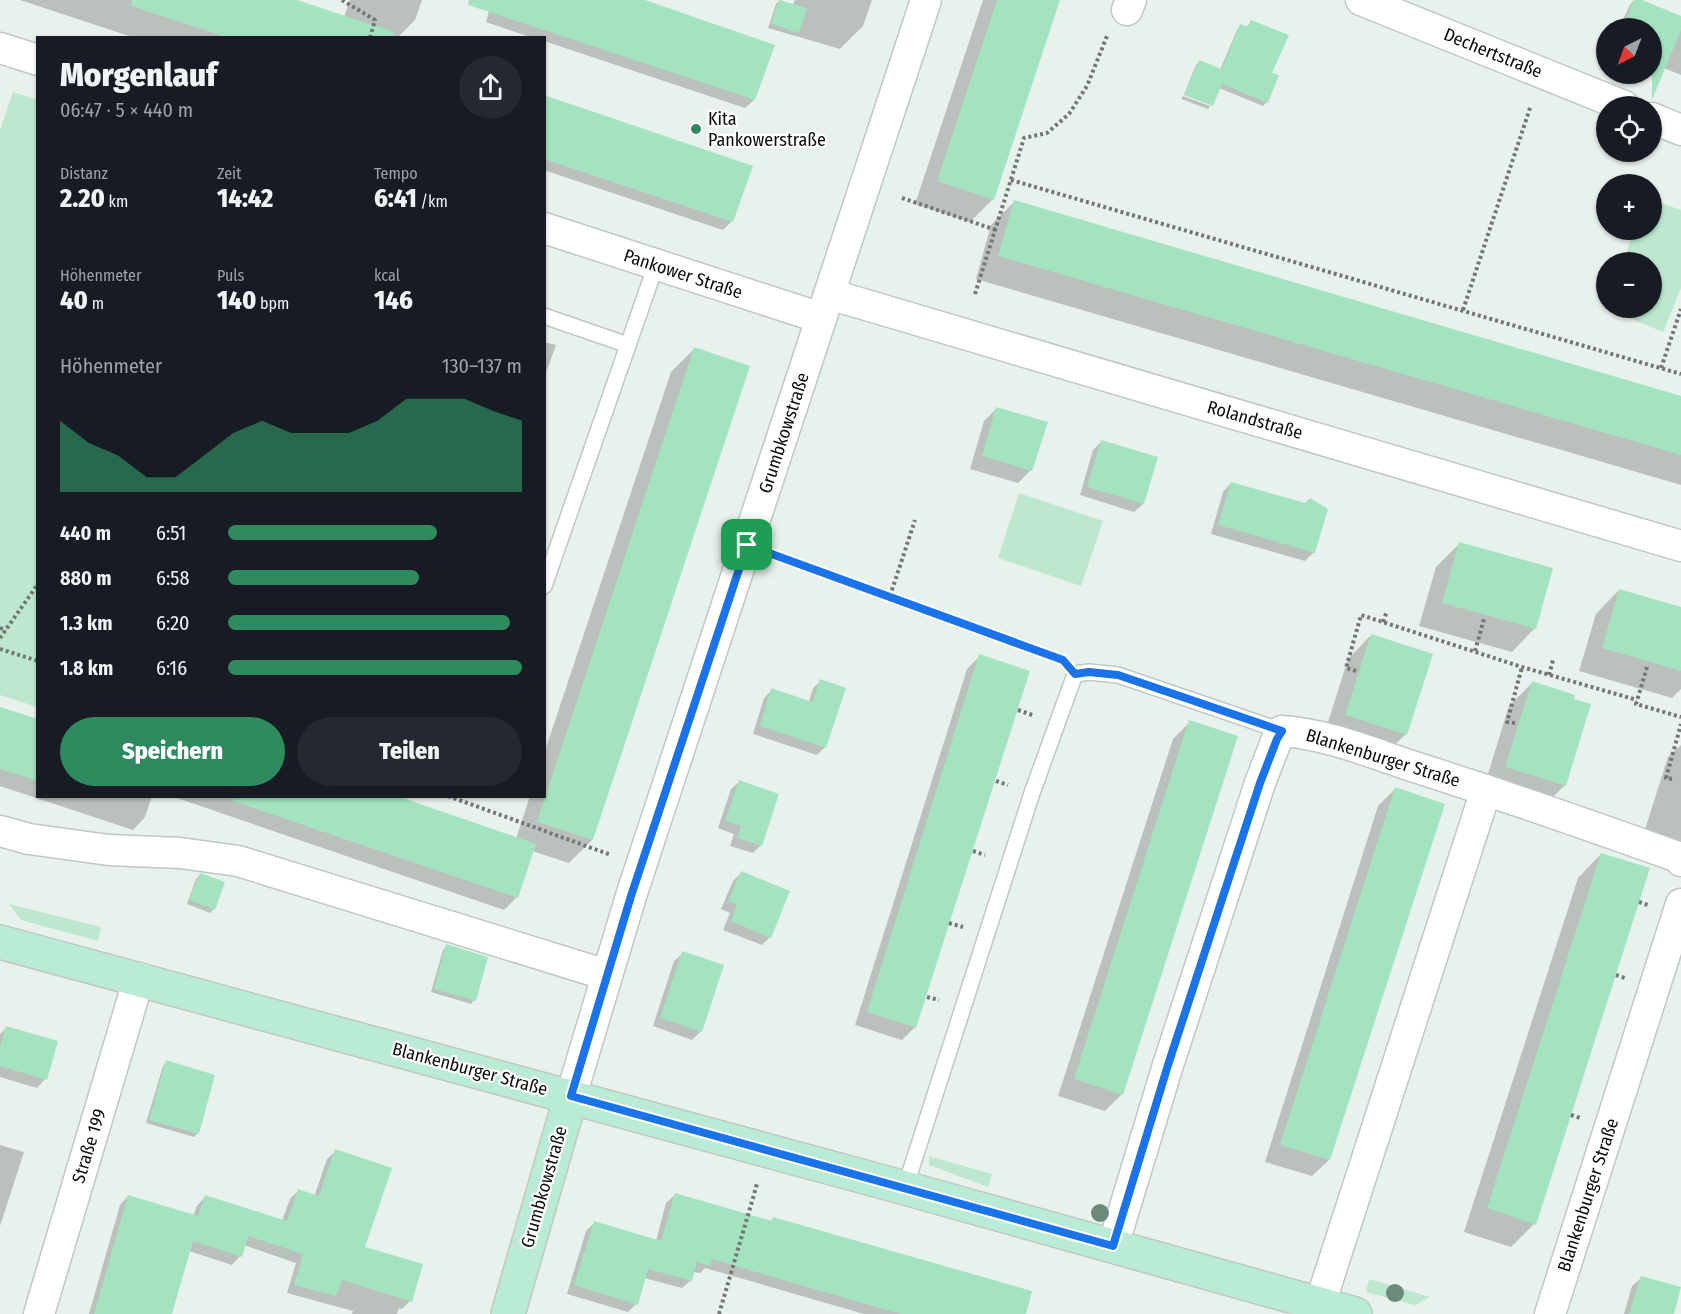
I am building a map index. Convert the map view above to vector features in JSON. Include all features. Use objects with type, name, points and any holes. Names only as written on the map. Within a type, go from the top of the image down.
[{"type":"main road","name":"Blankenburger Straße","points":[[0,942],[139,978],[1113,1246],[1302,1305],[1354,1314]]},
{"type":"main road","name":"Grumbkowstraße","points":[[515,1312],[571,1096]]},
{"type":"street","name":"Grumbkowstraße","points":[[571,1096],[631,896],[926,0]]},
{"type":"street","name":"Dechertstraße","points":[[1361,0],[1599,96]]},
{"type":"street","points":[[0,48],[36,59]]},
{"type":"street","points":[[1662,122],[1681,130]]},
{"type":"street","name":"Pankower Straße","points":[[546,229],[656,265],[825,306]]},
{"type":"street","name":"Rolandstraße","points":[[825,306],[1681,546]]},
{"type":"street","name":"Blankenburger Straße","points":[[1113,1246],[1168,1065],[1257,793],[1282,731],[1298,732],[1352,747],[1486,790],[1678,857],[1681,861]]},
{"type":"street","points":[[1302,1305],[1486,790]]},
{"type":"street","points":[[0,831],[29,839],[109,850],[180,853],[238,861],[607,975]]},
{"type":"street","name":"Blankenburger Straße","points":[[1550,1314],[1681,904]]},
{"type":"street","name":"Straße 199","points":[[39,1314],[139,978]]},
{"type":"lane","points":[[546,580],[656,265]]},
{"type":"lane","points":[[546,317],[628,345]]},
{"type":"lane","points":[[904,1188],[1032,793],[1075,674],[1089,672],[1118,675],[1282,731]]},
{"type":"path","points":[[342,0],[375,20],[371,36]]},
{"type":"path","points":[[975,294],[1024,138],[1047,133],[1069,114],[1087,86],[1117,11],[1129,5]]},
{"type":"path","points":[[1463,310],[1531,105]]},
{"type":"path","points":[[1011,180],[1681,374]]},
{"type":"path","points":[[902,198],[996,230]]},
{"type":"path","points":[[1661,368],[1681,309]]},
{"type":"path","points":[[890,596],[915,520]]},
{"type":"path","points":[[747,545],[1063,660],[1075,674]]},
{"type":"path","points":[[0,638],[36,587]]},
{"type":"path","points":[[1383,622],[1387,610]]},
{"type":"path","points":[[1356,671],[1346,668],[1361,615],[1522,667],[1637,700]]},
{"type":"path","points":[[1475,651],[1484,619]]},
{"type":"path","points":[[0,628],[6,630]]},
{"type":"path","points":[[0,649],[36,660]]},
{"type":"path","points":[[1549,675],[1553,660]]},
{"type":"path","points":[[1515,723],[1507,722],[1522,667]]},
{"type":"path","points":[[1647,667],[1636,704],[1681,717]]},
{"type":"path","points":[[1672,779],[1666,778],[1681,724]]},
{"type":"path","points":[[453,798],[617,858]]},
{"type":"path","points":[[719,1314],[757,1185]]},
{"type":"green space","points":[[13,92],[36,99],[36,707],[0,695],[0,130]]},
{"type":"green space","points":[[1662,203],[1681,210],[1681,288],[1663,332],[1629,318],[1662,318],[1662,252],[1627,252],[1630,240],[1662,240]]},
{"type":"green space","points":[[1019,493],[1103,521],[1081,586],[998,558]]},
{"type":"green space","points":[[9,904],[101,927],[98,941],[21,920]]},
{"type":"green space","points":[[929,1156],[992,1174],[988,1187],[929,1165]]},
{"type":"green space","points":[[1369,1279],[1430,1297],[1415,1305],[1366,1292]]},
{"type":"building","points":[[132,0],[297,0],[394,32],[393,36],[223,36],[131,6]]},
{"type":"building","points":[[469,0],[645,0],[775,45],[755,100],[468,5]]},
{"type":"building","points":[[779,0],[807,8],[799,33],[771,24]]},
{"type":"building","points":[[997,0],[1060,0],[994,200],[937,181]]},
{"type":"building","points":[[1634,0],[1642,0],[1681,16],[1681,30],[1662,76],[1662,18],[1626,18]]},
{"type":"building","points":[[1251,20],[1289,35],[1272,73],[1279,75],[1268,103],[1222,84],[1213,106],[1184,95],[1199,60],[1222,69],[1240,24],[1248,27]]},
{"type":"building","points":[[1652,84],[1659,84],[1654,96]]},
{"type":"building","points":[[546,96],[753,166],[733,222],[546,160]]},
{"type":"building","points":[[1014,200],[1681,396],[1681,455],[998,256]]},
{"type":"building","points":[[694,347],[750,366],[593,840],[537,822]]},
{"type":"building","points":[[996,407],[1048,422],[1032,471],[982,456]]},
{"type":"building","points":[[1101,440],[1158,457],[1144,504],[1087,487]]},
{"type":"building","points":[[1231,482],[1305,503],[1310,498],[1328,509],[1315,553],[1218,525]]},
{"type":"building","points":[[1459,542],[1553,568],[1536,629],[1442,603]]},
{"type":"building","points":[[1619,589],[1681,607],[1681,671],[1602,648]]},
{"type":"building","points":[[1371,634],[1433,654],[1407,735],[1345,715]]},
{"type":"building","points":[[979,654],[1030,671],[916,1028],[867,1012]]},
{"type":"building","points":[[820,679],[846,688],[826,748],[760,726],[771,688],[813,702]]},
{"type":"building","points":[[1532,681],[1575,695],[1574,699],[1591,704],[1566,786],[1505,767]]},
{"type":"building","points":[[0,707],[36,718],[36,780],[0,769]]},
{"type":"building","points":[[1189,720],[1238,736],[1123,1095],[1074,1079]]},
{"type":"building","points":[[739,780],[779,794],[762,846],[737,838],[741,826],[725,821]]},
{"type":"building","points":[[1395,787],[1445,804],[1330,1160],[1280,1145]]},
{"type":"building","points":[[234,798],[403,798],[536,844],[518,898],[233,801]]},
{"type":"building","points":[[1601,853],[1650,868],[1536,1225],[1487,1208]]},
{"type":"building","points":[[741,871],[790,891],[771,938],[731,921],[737,904],[728,901]]},
{"type":"building","points":[[200,873],[225,882],[215,910],[189,900]]},
{"type":"building","points":[[446,944],[488,957],[476,1001],[434,989]]},
{"type":"building","points":[[682,951],[724,965],[702,1032],[660,1018]]},
{"type":"building","points":[[6,1026],[58,1041],[47,1080],[0,1066],[0,1047]]},
{"type":"building","points":[[166,1060],[215,1075],[199,1134],[149,1120]]},
{"type":"building","points":[[335,1149],[392,1168],[365,1247],[423,1264],[412,1302],[342,1280],[336,1296],[294,1285],[303,1254],[248,1236],[242,1257],[193,1241],[172,1314],[94,1314],[128,1195],[198,1216],[205,1195],[287,1221],[298,1189],[319,1196]]},
{"type":"building","points":[[675,1193],[772,1221],[773,1217],[1032,1291],[1026,1314],[900,1314],[712,1259],[710,1266],[697,1262],[692,1281],[648,1269],[638,1305],[574,1285],[594,1221],[661,1241]]},
{"type":"building","points":[[1641,1276],[1681,1287],[1674,1314],[1629,1314]]},
{"type":"place","name":"Kita Pankowerstraße","points":[[696,129]]},
{"type":"route","points":[[747,545],[1063,660],[1075,674],[1089,672],[1118,675],[1282,731],[1260,783],[1168,1065],[1113,1246],[571,1096],[631,896],[747,545]]}]
